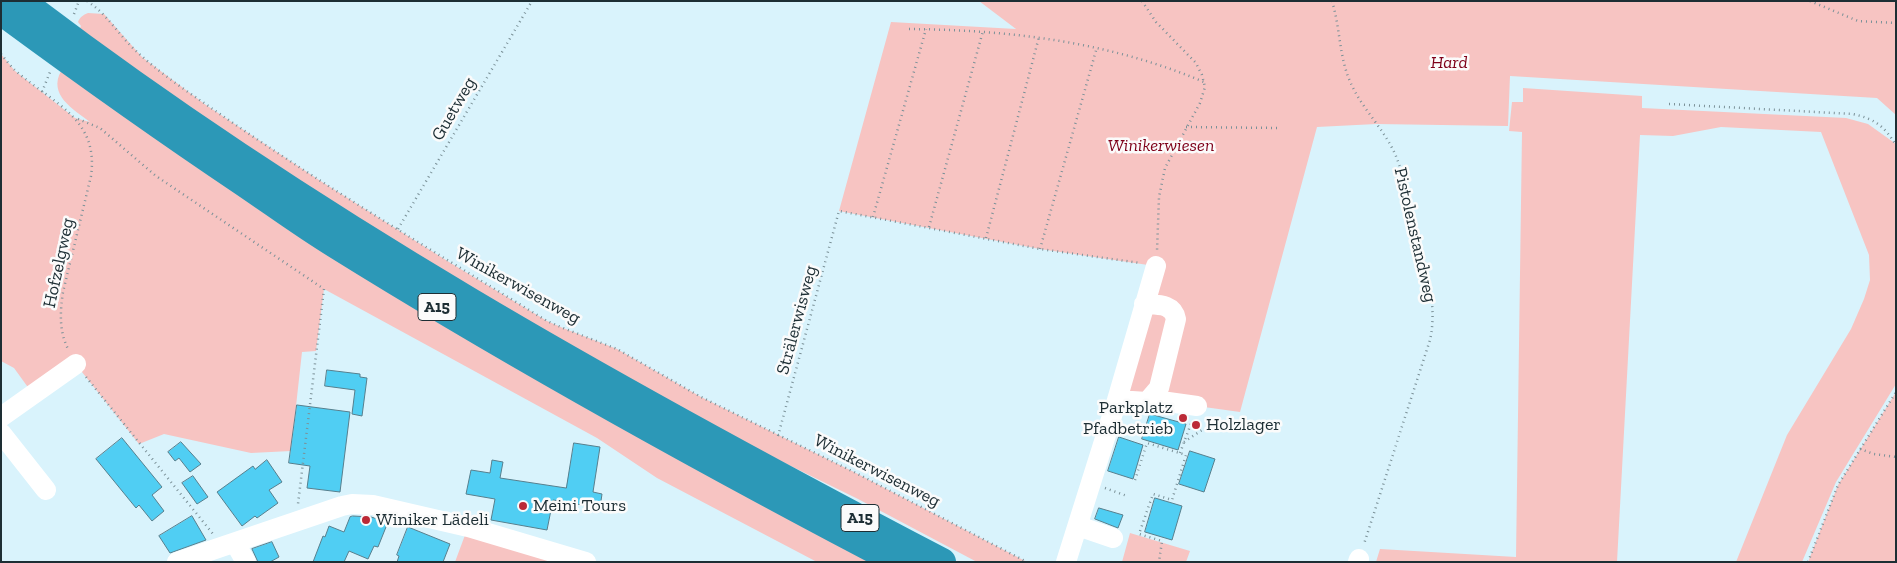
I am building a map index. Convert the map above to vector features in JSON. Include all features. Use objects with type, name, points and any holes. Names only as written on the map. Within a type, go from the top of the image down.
[{"type":"highway","name":"A15","points":[[21,1],[257,168],[483,310],[634,397],[942,562]]},
{"type":"highway","name":"A15","points":[[1,11],[168,132],[333,243],[490,339],[775,498],[898,562]]},
{"type":"street","points":[[1066,562],[1117,400],[1156,266]]},
{"type":"street","points":[[1144,304],[1169,307],[1175,314],[1176,319],[1159,388],[1147,402]]},
{"type":"street","points":[[1,417],[76,364]]},
{"type":"street","points":[[1117,400],[1161,401],[1197,406]]},
{"type":"street","points":[[1,433],[46,490]]},
{"type":"street","points":[[178,562],[352,504],[373,505],[468,527],[586,562]]},
{"type":"street","points":[[1078,526],[1113,538]]},
{"type":"street","points":[[229,545],[246,562]]},
{"type":"path","points":[[73,17],[79,1]]},
{"type":"path","name":"Winikerwisenweg","points":[[87,1],[104,14],[142,57],[206,105],[319,180],[547,320],[617,348],[701,397],[854,472],[1027,562]]},
{"type":"path","name":"Guetweg","points":[[398,229],[532,1]]},
{"type":"path","points":[[926,29],[873,217],[1040,249],[1156,266],[1158,212],[1162,180],[1170,156],[1204,95],[1204,82],[1196,63],[1153,18],[1142,1]]},
{"type":"path","name":"Pistolenstandweg","points":[[1332,1],[1349,79],[1360,101],[1389,142],[1400,167],[1429,286],[1434,321],[1426,355],[1358,560]]},
{"type":"path","points":[[1810,1],[1858,21],[1896,24]]},
{"type":"path","points":[[909,29],[983,31],[1039,37],[1097,47],[1164,67],[1204,82]]},
{"type":"path","points":[[929,228],[983,31]]},
{"type":"path","points":[[986,238],[1039,37]]},
{"type":"path","points":[[1040,249],[1097,47]]},
{"type":"path","name":"Hofzelgweg","points":[[1,54],[15,71],[76,118],[88,136],[92,149],[93,162],[60,312],[61,329],[66,344],[76,364],[138,444],[229,545]]},
{"type":"path","points":[[42,92],[50,73]]},
{"type":"path","points":[[1669,104],[1782,112],[1853,114],[1868,118],[1888,132],[1896,145]]},
{"type":"path","points":[[76,118],[100,128],[156,176],[324,289],[295,523]]},
{"type":"path","points":[[1186,127],[1279,128]]},
{"type":"path","name":"Strälerwisweg","points":[[778,436],[839,211],[873,217]]},
{"type":"path","points":[[1808,562],[1838,485],[1896,392]]},
{"type":"path","points":[[1180,453],[1196,414],[1197,406]]},
{"type":"path","points":[[1184,442],[1202,430]]},
{"type":"path","points":[[1135,480],[1147,443],[1186,454],[1172,500],[1153,494],[1139,534],[1162,541],[1159,562]]},
{"type":"path","points":[[1860,449],[1874,454],[1896,457]]},
{"type":"path","points":[[1090,484],[1127,496]]},
{"type":"green space","name":"Winikerwiesen","points":[[979,1],[1896,1],[1896,115],[1877,98],[1510,76],[1508,126],[1376,124],[1317,127],[1240,412],[1161,401],[1117,400],[1155,266],[1040,249],[839,211],[891,22],[1016,29]]},
{"type":"green space","points":[[88,13],[104,14],[142,57],[206,105],[319,180],[547,321],[617,349],[701,397],[854,472],[1027,562],[977,562],[858,499],[689,416],[457,281],[226,134],[79,30],[81,26],[78,22],[79,20]]},
{"type":"green space","points":[[1,54],[15,71],[75,118],[90,122],[64,101],[60,94],[58,80],[61,71],[872,562],[817,562],[657,478],[597,438],[324,289],[316,351],[302,352],[291,451],[251,453],[164,434],[139,444],[78,367],[35,397],[14,368],[1,361]]},
{"type":"green space","points":[[1523,88],[1642,96],[1642,108],[1846,118],[1868,124],[1896,144],[1896,384],[1836,482],[1802,562],[1736,562],[1787,435],[1851,329],[1864,299],[1870,280],[1869,255],[1821,132],[1721,127],[1673,136],[1640,135],[1617,562],[1376,562],[1380,549],[1516,557],[1522,132],[1509,131],[1512,102],[1523,102]]},
{"type":"green space","points":[[1896,392],[1896,562],[1808,562],[1838,485]]},
{"type":"green space","points":[[468,527],[586,562],[455,562]]},
{"type":"green space","points":[[1130,533],[1190,551],[1186,562],[1122,562]]},
{"type":"building","points":[[327,370],[360,374],[360,377],[367,378],[362,416],[352,414],[355,390],[325,386]]},
{"type":"building","points":[[297,405],[350,412],[340,492],[307,488],[310,466],[289,463]]},
{"type":"building","points":[[1150,414],[1186,424],[1178,450],[1142,439]]},
{"type":"building","points":[[1119,437],[1143,445],[1133,479],[1108,471]]},
{"type":"building","points":[[122,438],[162,487],[152,495],[164,511],[152,521],[139,505],[136,508],[96,459]]},
{"type":"building","points":[[181,442],[201,464],[190,472],[179,458],[175,461],[168,452]]},
{"type":"building","points":[[574,443],[600,447],[593,492],[602,494],[600,508],[553,500],[547,530],[491,520],[495,499],[466,494],[471,470],[490,473],[492,460],[503,462],[500,478],[566,488]]},
{"type":"building","points":[[1190,451],[1215,459],[1204,492],[1179,484]]},
{"type":"building","points":[[267,460],[282,482],[269,490],[278,503],[242,526],[217,492],[253,466],[255,469]]},
{"type":"building","points":[[193,476],[208,497],[197,504],[182,483]]},
{"type":"building","points":[[1155,498],[1182,506],[1172,540],[1145,532]]},
{"type":"building","points":[[1099,508],[1123,515],[1118,528],[1095,519]]},
{"type":"building","points":[[192,516],[206,540],[170,553],[159,536]]},
{"type":"building","points":[[350,517],[371,517],[388,522],[378,547],[374,546],[368,559],[349,551],[344,562],[313,562],[329,526],[344,532]]},
{"type":"building","points":[[408,527],[450,544],[443,562],[397,562],[399,556],[397,555]]},
{"type":"building","points":[[272,542],[279,557],[270,562],[258,562],[252,549]]},
{"type":"place","name":"Parkplatz Pfadbetrieb","points":[[1183,418]]},
{"type":"place","name":"Holzlager","points":[[1196,425]]},
{"type":"place","name":"Meini Tours","points":[[523,506]]},
{"type":"place","name":"Winiker Lädeli","points":[[366,520]]},
{"type":"park label","name":"Hard","points":[[1449,63]]}]
